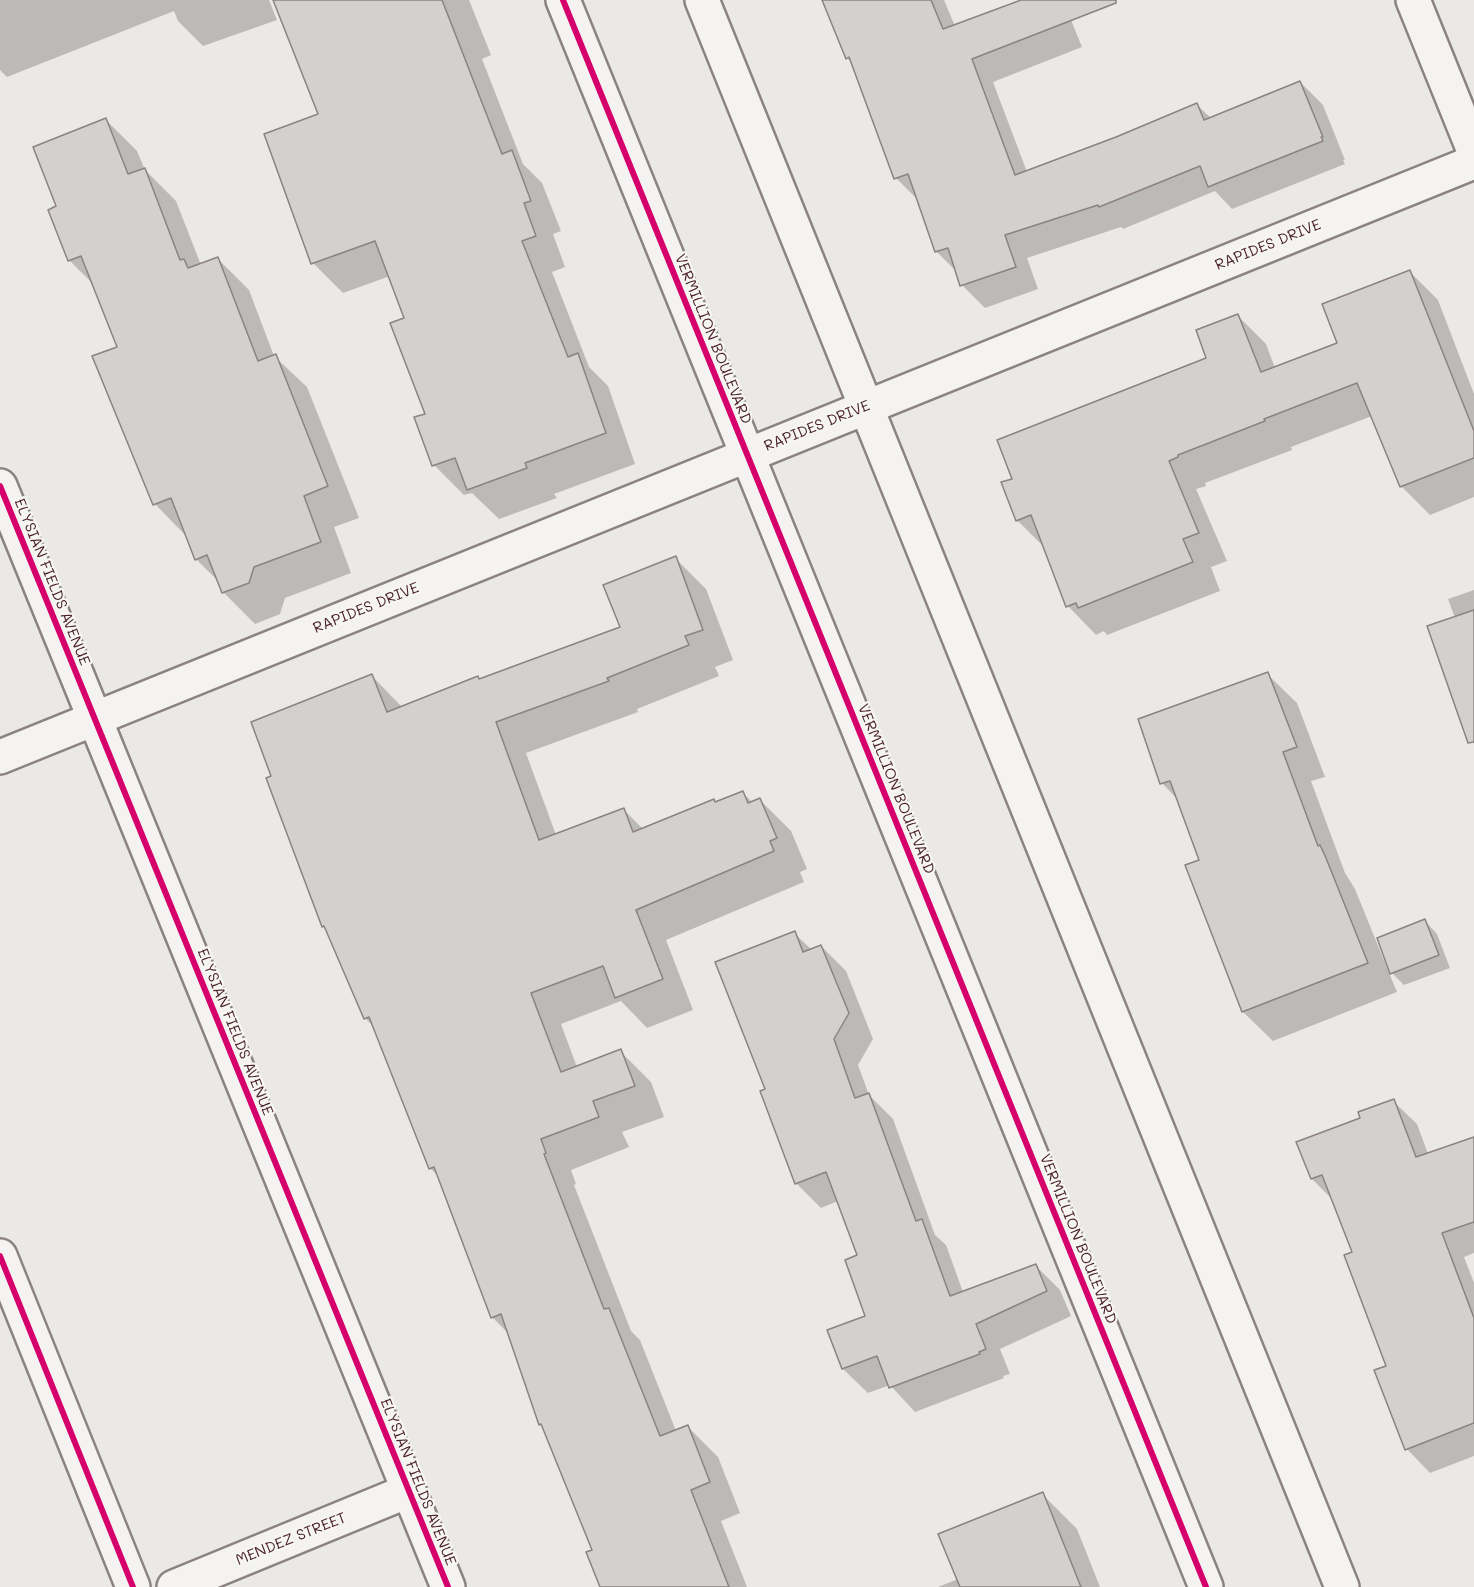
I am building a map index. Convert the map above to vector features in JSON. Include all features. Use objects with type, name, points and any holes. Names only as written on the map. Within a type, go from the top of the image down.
[{"type":"street","name":"VERMILLION BOULEVARD","points":[[563,0],[1206,1587]]},
{"type":"street","points":[[702,0],[1342,1587]]},
{"type":"street","points":[[1413,0],[1474,151]]},
{"type":"street","name":"RAPIDES DRIVE","points":[[0,757],[1474,162]]},
{"type":"street","name":"ELYSIAN FIELDS AVENUE","points":[[0,486],[448,1587]]},
{"type":"street","points":[[0,1256],[133,1587]]},
{"type":"street","name":"MENDEZ STREET","points":[[174,1587],[408,1491]]},
{"type":"building","points":[[273,0],[442,0],[502,154],[512,150],[531,201],[524,203],[536,236],[522,241],[568,357],[578,353],[606,433],[525,463],[527,468],[467,490],[455,458],[432,466],[414,417],[425,414],[390,323],[404,318],[375,241],[311,264],[264,134],[318,114]]},
{"type":"building","points":[[822,0],[931,0],[943,29],[1021,0],[1116,0],[1116,3],[972,59],[1015,175],[1116,137],[1197,103],[1204,120],[1300,81],[1323,141],[1208,187],[1200,166],[1099,207],[1098,205],[1005,235],[1016,267],[960,286],[948,248],[935,252],[908,174],[894,179],[849,57],[846,59]]},
{"type":"building","points":[[106,118],[128,174],[145,168],[180,260],[184,259],[188,268],[218,257],[258,361],[276,354],[328,486],[304,496],[321,542],[254,567],[249,583],[222,593],[207,555],[195,560],[171,498],[153,505],[92,356],[117,347],[81,256],[68,261],[48,210],[56,206],[33,147]]},
{"type":"building","points":[[1410,270],[1474,431],[1474,458],[1400,487],[1357,383],[1264,419],[1265,421],[1178,455],[1169,461],[1199,533],[1183,539],[1193,562],[1078,608],[1076,603],[1066,607],[1031,515],[1016,521],[1001,482],[1012,479],[997,440],[1206,358],[1196,330],[1238,314],[1261,372],[1337,343],[1322,304]]},
{"type":"building","points":[[676,556],[703,630],[685,636],[689,645],[607,678],[609,681],[496,722],[539,840],[624,808],[633,832],[714,799],[715,802],[743,791],[748,803],[760,798],[777,838],[770,841],[774,851],[636,910],[663,979],[615,998],[603,966],[531,993],[561,1072],[621,1049],[635,1086],[593,1101],[599,1117],[541,1139],[546,1153],[544,1154],[604,1309],[609,1308],[660,1436],[688,1425],[710,1482],[691,1490],[729,1587],[600,1587],[586,1552],[592,1550],[541,1424],[539,1425],[501,1314],[491,1318],[434,1167],[429,1169],[369,1017],[364,1019],[324,926],[322,927],[266,778],[271,776],[251,722],[372,674],[387,712],[478,676],[479,679],[620,627],[603,585]]},
{"type":"building","points":[[1474,610],[1474,742],[1468,743],[1427,626]]},
{"type":"building","points":[[1268,672],[1297,747],[1283,752],[1318,846],[1320,845],[1326,858],[1368,963],[1242,1012],[1185,865],[1199,860],[1170,781],[1160,784],[1138,719]]},
{"type":"building","points":[[1425,919],[1439,955],[1390,974],[1377,938]]},
{"type":"building","points":[[795,931],[803,952],[821,945],[849,1013],[834,1039],[855,1098],[869,1093],[916,1221],[922,1219],[950,1296],[1036,1264],[1047,1291],[976,1324],[986,1349],[979,1352],[980,1354],[889,1388],[877,1356],[842,1369],[827,1330],[865,1316],[845,1260],[857,1255],[826,1172],[795,1184],[760,1091],[765,1089],[715,962]]},
{"type":"building","points":[[1394,1099],[1416,1157],[1474,1137],[1474,1222],[1442,1233],[1474,1318],[1474,1423],[1405,1450],[1374,1370],[1386,1366],[1344,1255],[1352,1252],[1322,1175],[1311,1179],[1296,1142],[1360,1118],[1358,1112]]},
{"type":"building","points":[[1043,1492],[1081,1587],[960,1587],[938,1534]]},
{"type":"cycle path","points":[[563,0],[1206,1587]]},
{"type":"cycle path","points":[[0,486],[448,1587]]},
{"type":"cycle path","points":[[0,1256],[133,1587]]}]
